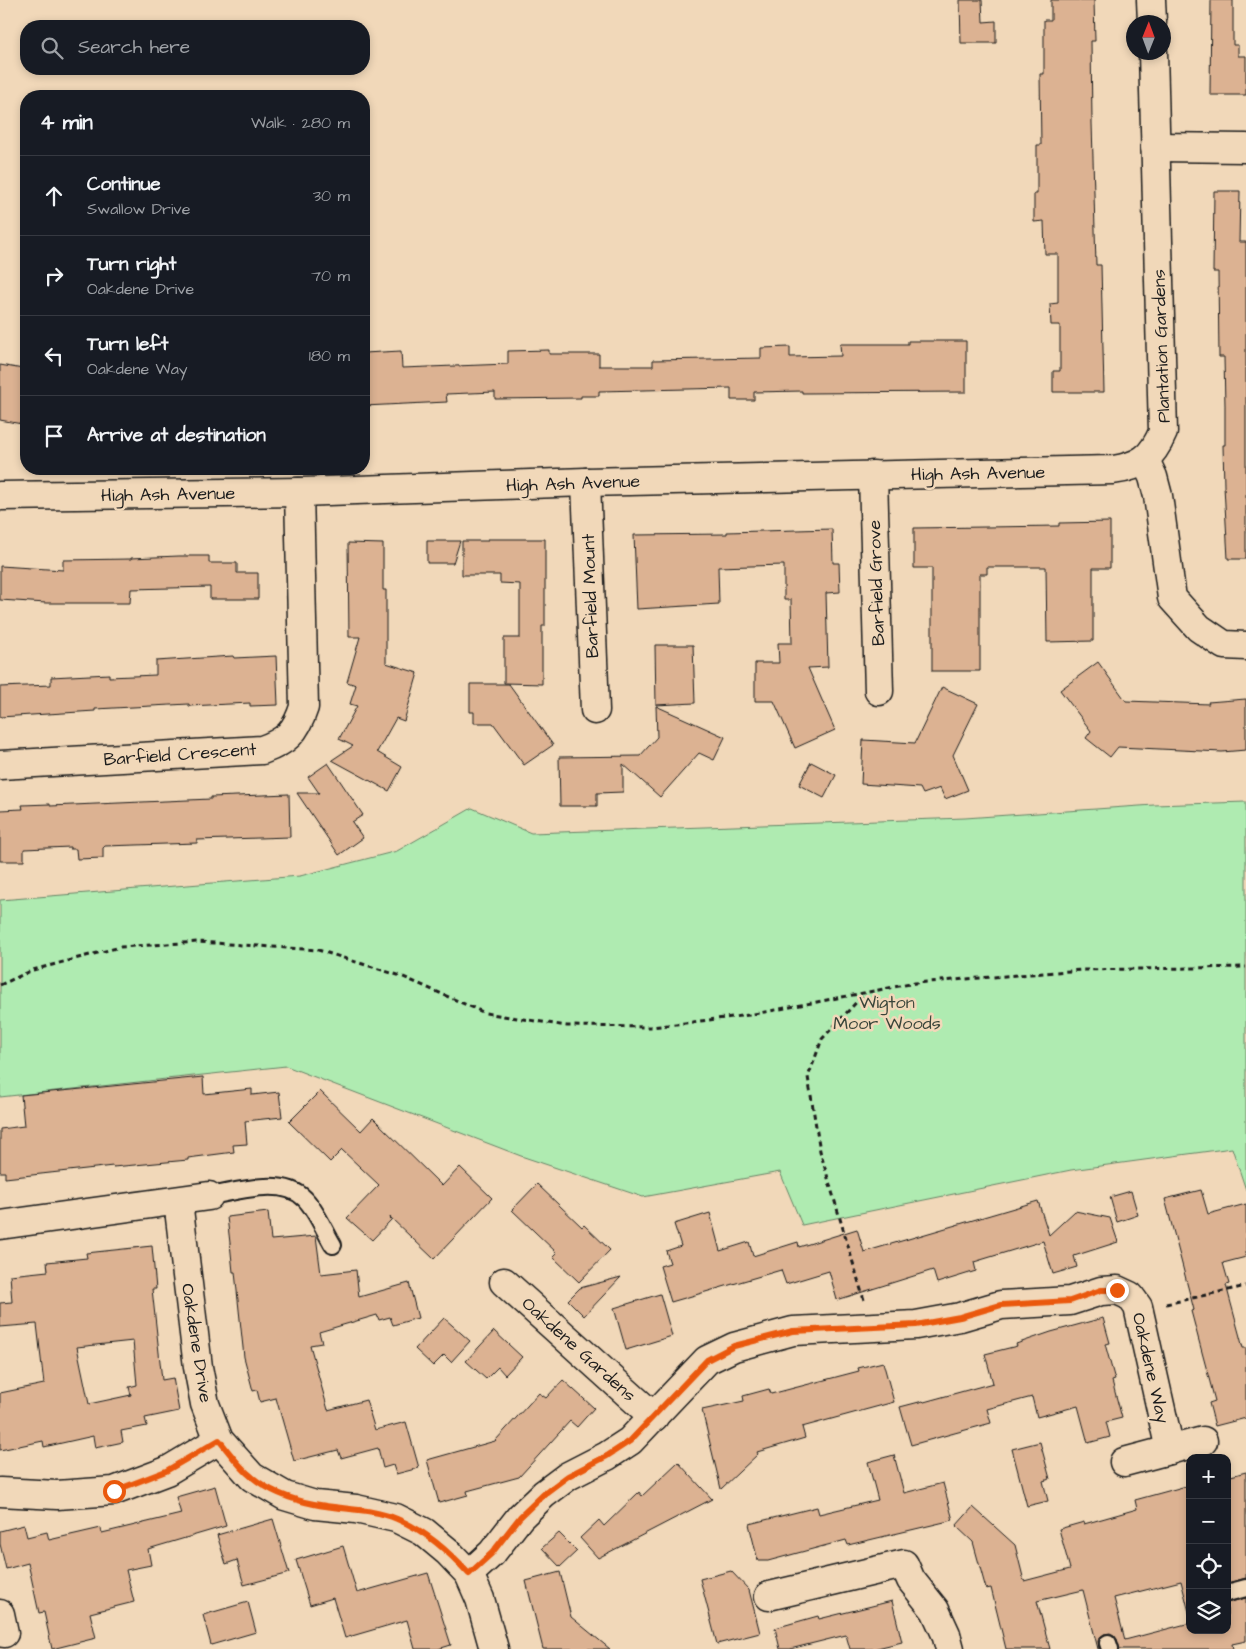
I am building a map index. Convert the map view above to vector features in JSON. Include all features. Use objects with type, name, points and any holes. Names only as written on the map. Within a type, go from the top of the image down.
[{"type":"street","points":[[1151,0],[1152,15]]},
{"type":"street","name":"Plantation Gardens","points":[[1145,460],[1156,448],[1163,432],[1153,60]]},
{"type":"street","points":[[1155,147],[1246,148]]},
{"type":"street","points":[[1145,460],[1153,477],[1158,496],[1172,598],[1199,628],[1224,645],[1246,646]]},
{"type":"street","name":"High Ash Avenue","points":[[0,496],[299,492],[586,482],[1113,470],[1130,468],[1145,460]]},
{"type":"street","name":"Barfield Grove","points":[[873,475],[879,691]]},
{"type":"street","name":"Barfield Mount","points":[[586,482],[594,710]]},
{"type":"street","name":"Barfield Crescent","points":[[0,765],[262,750],[277,745],[290,736],[299,722],[304,707],[299,492]]},
{"type":"street","points":[[0,1225],[209,1196]]},
{"type":"street","name":"Oakdene Drive","points":[[178,1201],[198,1367],[205,1404],[219,1440],[252,1477],[285,1496],[315,1504],[356,1508],[396,1518],[424,1532],[448,1552],[469,1574],[480,1599],[494,1649]]},
{"type":"street","name":"Oakdene Gardens","points":[[504,1282],[654,1417]]},
{"type":"street","name":"Oakdene Way","points":[[469,1574],[492,1553],[520,1517],[544,1494],[568,1476],[607,1456],[630,1441],[707,1360],[734,1346],[793,1331],[916,1325],[960,1317],[1001,1305],[1070,1301],[1101,1290],[1117,1290],[1130,1296],[1138,1310],[1170,1450]]},
{"type":"street","points":[[0,1492],[57,1495],[114,1491],[166,1471],[219,1440]]},
{"type":"street","points":[[1124,1462],[1203,1441]]},
{"type":"street","points":[[769,1596],[904,1564],[911,1580],[935,1610],[946,1634],[950,1649]]},
{"type":"lane","points":[[209,1196],[267,1187],[282,1187],[296,1191],[307,1200],[333,1245]]},
{"type":"lane","points":[[1231,1591],[1246,1588]]},
{"type":"path","points":[[0,985],[33,970],[120,947],[198,942],[318,950],[401,976],[485,1013],[567,1026],[652,1027],[749,1015],[915,984],[1082,970],[1246,967]]},
{"type":"path","points":[[866,993],[822,1039],[808,1077],[820,1151],[865,1303],[867,1328]]},
{"type":"path","points":[[1138,1310],[1246,1286]]},
{"type":"green space","name":"Wigton Moor Woods","points":[[1246,802],[1246,1190],[1232,1148],[1071,1170],[802,1225],[780,1172],[643,1197],[521,1156],[286,1066],[0,1097],[0,900],[300,876],[397,851],[472,808],[531,833],[965,818],[1154,805]]},
{"type":"building","points":[[960,0],[982,0],[983,22],[996,21],[996,43],[961,43]]},
{"type":"building","points":[[1051,0],[1094,0],[1095,41],[1091,41],[1092,123],[1096,265],[1101,265],[1104,392],[1053,392],[1053,371],[1060,371],[1060,325],[1051,325],[1050,304],[1058,303],[1058,254],[1045,254],[1044,221],[1034,222],[1034,194],[1037,194],[1037,145],[1041,145],[1040,74],[1044,74],[1044,20],[1051,20]]},
{"type":"building","points":[[1211,0],[1233,0],[1233,45],[1238,45],[1238,56],[1246,56],[1246,95],[1210,95]]},
{"type":"building","points":[[1214,191],[1240,191],[1239,242],[1246,242],[1246,559],[1228,559],[1223,445],[1225,445],[1224,357],[1219,357],[1218,272],[1213,272]]},
{"type":"building","points":[[908,341],[966,341],[966,392],[754,392],[754,400],[731,400],[731,388],[599,391],[599,396],[581,396],[581,398],[495,399],[495,392],[446,394],[447,402],[370,406],[370,353],[401,351],[402,368],[508,364],[508,351],[549,350],[549,354],[599,354],[599,366],[653,366],[653,360],[761,358],[761,348],[790,347],[790,357],[841,356],[840,344],[908,344]]},
{"type":"building","points":[[0,365],[20,368],[20,424],[0,420]]},
{"type":"building","points":[[1110,522],[1110,568],[1093,568],[1093,641],[1047,642],[1046,567],[987,567],[987,574],[980,574],[980,671],[932,671],[932,568],[914,568],[914,528],[1059,526],[1059,523]]},
{"type":"building","points":[[832,529],[833,563],[839,563],[840,592],[826,593],[828,667],[808,668],[835,730],[795,748],[774,701],[755,701],[755,663],[779,663],[778,643],[792,643],[791,600],[784,600],[784,565],[718,567],[719,604],[637,609],[634,535],[727,534],[727,532]]},
{"type":"building","points":[[487,539],[545,539],[545,626],[542,626],[542,684],[504,683],[504,638],[520,638],[520,584],[500,583],[500,575],[462,575],[462,541],[487,541]]},
{"type":"building","points":[[427,541],[460,541],[453,563],[427,563]]},
{"type":"building","points":[[348,543],[383,544],[383,590],[386,590],[386,663],[418,673],[404,721],[396,718],[377,752],[402,767],[389,791],[332,760],[353,746],[339,739],[357,706],[350,704],[356,685],[347,682],[360,637],[349,637]]},
{"type":"building","points":[[209,556],[209,563],[237,563],[237,573],[258,573],[258,599],[210,599],[210,587],[131,589],[130,603],[46,603],[0,600],[0,566],[63,570],[63,560]]},
{"type":"building","points":[[655,645],[693,645],[695,703],[656,705]]},
{"type":"building","points":[[233,656],[234,658],[276,656],[278,705],[250,706],[250,703],[189,706],[189,704],[0,717],[0,687],[51,685],[51,677],[109,674],[109,677],[156,675],[156,661]]},
{"type":"building","points":[[1098,662],[1126,701],[1209,704],[1208,702],[1246,699],[1246,750],[1222,752],[1118,747],[1110,757],[1086,738],[1091,731],[1060,690]]},
{"type":"building","points":[[470,684],[509,684],[553,745],[524,765],[493,723],[474,723],[474,712],[470,712]]},
{"type":"building","points":[[942,687],[978,704],[953,755],[968,790],[945,799],[940,788],[923,794],[920,788],[861,784],[863,740],[915,743]]},
{"type":"building","points":[[656,706],[725,737],[714,760],[699,753],[660,797],[623,764],[623,792],[597,793],[597,806],[560,806],[559,757],[640,756],[657,737]]},
{"type":"building","points":[[811,762],[836,775],[824,798],[799,785]]},
{"type":"building","points":[[328,763],[363,815],[352,822],[363,838],[339,855],[297,793],[319,793],[308,777]]},
{"type":"building","points":[[289,794],[290,837],[197,840],[197,843],[105,846],[103,848],[103,858],[77,859],[76,849],[70,849],[70,847],[24,849],[24,861],[0,861],[0,810],[23,809],[22,805],[50,804],[50,806]]},
{"type":"building","points":[[203,1077],[204,1094],[252,1089],[252,1095],[279,1092],[282,1117],[245,1121],[247,1144],[233,1145],[234,1152],[188,1158],[188,1160],[5,1178],[5,1172],[0,1172],[0,1129],[24,1126],[21,1095]]},
{"type":"building","points":[[320,1091],[361,1131],[373,1118],[442,1186],[460,1167],[492,1198],[434,1259],[390,1217],[391,1220],[372,1240],[347,1218],[379,1185],[342,1150],[330,1162],[289,1122]]},
{"type":"building","points":[[537,1184],[582,1227],[584,1225],[610,1250],[579,1282],[553,1257],[557,1253],[512,1210]]},
{"type":"building","points":[[1201,1190],[1208,1214],[1246,1204],[1246,1257],[1223,1263],[1229,1284],[1226,1285],[1243,1348],[1246,1348],[1246,1418],[1215,1426],[1209,1403],[1215,1401],[1191,1311],[1194,1310],[1165,1199]]},
{"type":"building","points":[[1131,1191],[1138,1215],[1117,1222],[1110,1197]]},
{"type":"building","points":[[1038,1201],[1049,1235],[1075,1211],[1110,1218],[1118,1242],[1074,1256],[1077,1267],[1053,1274],[1043,1241],[974,1262],[976,1271],[937,1283],[933,1270],[837,1300],[829,1271],[786,1284],[781,1270],[671,1302],[660,1266],[670,1263],[666,1251],[681,1246],[674,1224],[710,1213],[720,1251],[749,1242],[753,1256],[798,1242],[799,1247],[857,1229],[864,1252]]},
{"type":"building","points":[[268,1212],[271,1240],[316,1236],[321,1274],[356,1270],[359,1297],[409,1283],[418,1318],[393,1325],[390,1317],[379,1320],[377,1315],[319,1332],[322,1343],[310,1345],[328,1410],[366,1400],[375,1430],[406,1422],[419,1468],[396,1474],[393,1465],[383,1468],[378,1448],[341,1458],[338,1450],[294,1461],[276,1398],[260,1402],[257,1390],[253,1391],[244,1357],[227,1217]]},
{"type":"building","points":[[152,1246],[156,1289],[152,1289],[162,1380],[173,1378],[179,1411],[145,1418],[147,1426],[121,1431],[123,1442],[95,1448],[93,1436],[44,1447],[43,1441],[0,1450],[0,1393],[44,1384],[37,1324],[0,1327],[0,1303],[12,1302],[10,1275],[48,1271],[47,1262],[87,1258],[86,1253]],"holes":[[[133,1341],[137,1385],[129,1387],[131,1395],[89,1404],[77,1347]]]},
{"type":"building","points":[[621,1277],[584,1316],[568,1300],[580,1288]]},
{"type":"building","points":[[660,1294],[672,1336],[626,1350],[614,1308]]},
{"type":"building","points":[[444,1318],[470,1341],[451,1362],[444,1355],[433,1366],[415,1349]]},
{"type":"building","points":[[1103,1318],[1110,1343],[1105,1344],[1115,1380],[1112,1381],[1122,1418],[1106,1422],[1110,1437],[1088,1443],[1078,1406],[1037,1417],[1032,1397],[987,1409],[991,1423],[911,1445],[900,1407],[993,1383],[985,1354],[1017,1346],[1016,1344],[1051,1332]]},
{"type":"building","points":[[494,1331],[522,1357],[505,1375],[498,1367],[486,1379],[466,1361]]},
{"type":"building","points":[[883,1362],[894,1402],[802,1427],[805,1438],[757,1452],[758,1454],[721,1489],[702,1410],[744,1401],[743,1396],[769,1389],[771,1394],[859,1371],[858,1368]]},
{"type":"building","points":[[563,1380],[594,1408],[577,1427],[570,1421],[519,1477],[467,1491],[468,1495],[439,1503],[427,1460],[495,1441],[539,1393],[546,1398]]},
{"type":"building","points":[[1040,1442],[1050,1479],[1043,1481],[1048,1501],[1027,1506],[1012,1449]]},
{"type":"building","points":[[894,1455],[904,1493],[943,1483],[953,1520],[848,1545],[846,1540],[768,1561],[758,1561],[749,1524],[817,1507],[819,1514],[878,1500],[868,1462]]},
{"type":"building","points":[[678,1462],[712,1499],[598,1558],[580,1538],[599,1520],[604,1526],[639,1492],[642,1496]]},
{"type":"building","points":[[1246,1472],[1246,1578],[1231,1582],[1231,1499],[1231,1476]]},
{"type":"building","points":[[215,1486],[226,1526],[148,1549],[151,1565],[126,1570],[134,1602],[90,1613],[96,1638],[52,1649],[44,1612],[39,1613],[28,1563],[6,1569],[0,1544],[0,1531],[24,1525],[27,1537],[47,1532],[49,1540],[101,1528],[102,1533],[181,1514],[176,1497]]},
{"type":"building","points":[[1186,1486],[1186,1600],[1181,1581],[1114,1598],[1125,1640],[1186,1624],[1186,1634],[1231,1634],[1231,1602],[1246,1598],[1246,1641],[1232,1644],[1233,1649],[1120,1649],[1117,1639],[1110,1633],[1100,1637],[1098,1649],[1083,1590],[1037,1601],[1050,1649],[1006,1649],[991,1588],[986,1589],[973,1542],[956,1526],[973,1507],[1015,1545],[1024,1581],[1070,1569],[1059,1529],[1137,1509],[1135,1500]]},
{"type":"building","points":[[273,1519],[289,1573],[244,1585],[237,1560],[226,1564],[217,1535]]},
{"type":"building","points":[[559,1533],[577,1551],[560,1567],[542,1548]]},
{"type":"building","points":[[343,1546],[357,1593],[428,1573],[451,1645],[438,1649],[415,1649],[407,1620],[345,1638],[333,1598],[310,1605],[296,1560]]},
{"type":"building","points":[[731,1571],[749,1590],[760,1633],[717,1644],[700,1579]]},
{"type":"building","points":[[560,1572],[571,1617],[610,1649],[543,1649],[526,1581]]},
{"type":"building","points":[[892,1601],[902,1642],[873,1649],[850,1649],[846,1635],[790,1649],[780,1649],[775,1628],[818,1616],[819,1619]]},
{"type":"building","points":[[248,1602],[256,1632],[211,1645],[203,1615]]},
{"type":"route","points":[[114,1491],[166,1471],[219,1440],[252,1477],[285,1496],[315,1504],[356,1508],[396,1518],[424,1532],[448,1552],[469,1574],[492,1553],[520,1517],[544,1494],[568,1476],[607,1456],[630,1441],[707,1360],[734,1346],[793,1331],[916,1325],[960,1317],[1001,1305],[1070,1301],[1101,1290],[1117,1290]]}]
